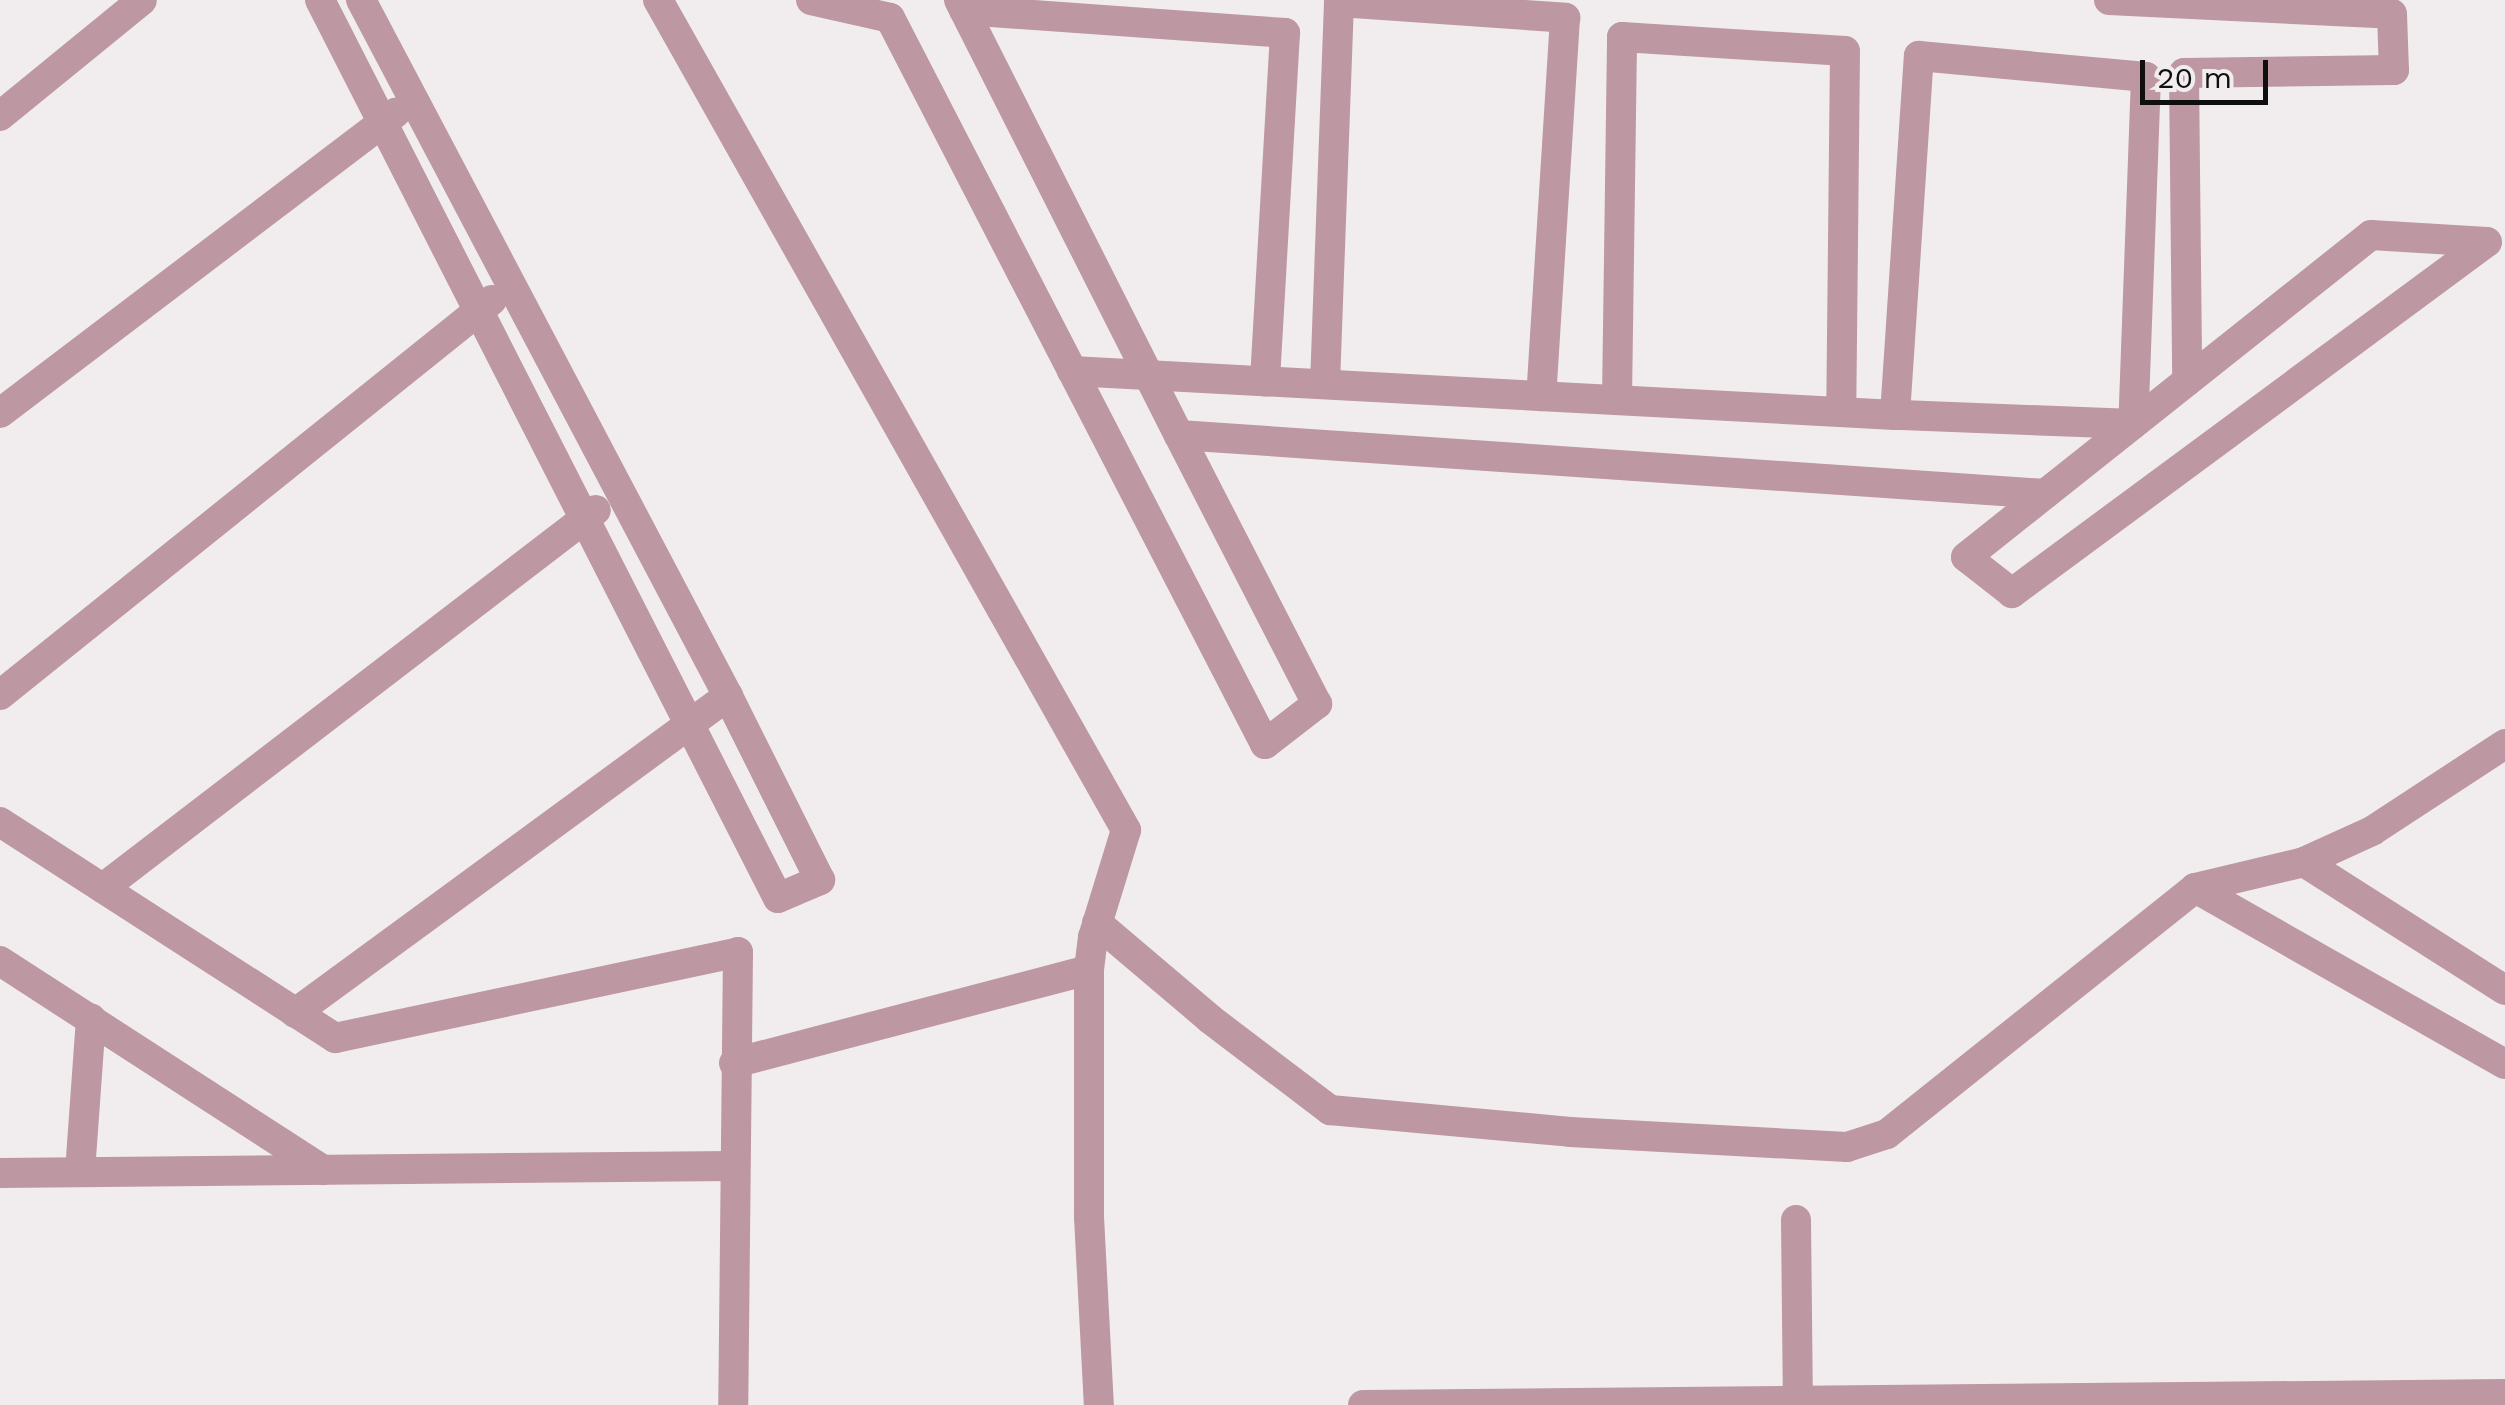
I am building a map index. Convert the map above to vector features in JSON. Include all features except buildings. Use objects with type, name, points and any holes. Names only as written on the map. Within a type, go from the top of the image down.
[{"type":"street","points":[[0,116],[142,0]]},
{"type":"street","points":[[320,0],[778,898],[820,880],[728,696],[361,0]]},
{"type":"street","points":[[658,0],[1126,830],[1097,923],[1089,970],[1089,1217],[1099,1405]]},
{"type":"street","points":[[811,0],[890,18],[1265,744],[1317,704],[961,5]]},
{"type":"street","points":[[2109,0],[2392,14],[2394,70],[2184,72],[2187,382]]},
{"type":"street","points":[[1324,384],[1339,2],[1566,18],[1540,396]]},
{"type":"street","points":[[961,5],[1285,33],[1265,381]]},
{"type":"street","points":[[1616,400],[1622,37],[1846,51],[1841,412]]},
{"type":"street","points":[[1895,415],[1919,56],[2146,77],[2133,424]]},
{"type":"street","points":[[0,413],[414,98]]},
{"type":"street","points":[[2370,236],[2487,242],[2012,593],[1966,557],[2133,424],[2370,236]]},
{"type":"street","points":[[0,695],[510,286]]},
{"type":"street","points":[[1072,370],[1895,415],[2133,424]]},
{"type":"street","points":[[1179,435],[2045,494]]},
{"type":"street","points":[[103,888],[619,493]]},
{"type":"street","points":[[295,1013],[728,696]]},
{"type":"street","points":[[1097,923],[1210,1019],[1330,1110],[1570,1132],[1847,1146],[1887,1134],[2195,888],[2304,862],[2372,831],[2505,744]]},
{"type":"street","points":[[0,822],[334,1038],[738,952],[733,1405]]},
{"type":"street","points":[[2304,862],[2505,990]]},
{"type":"street","points":[[2195,888],[2505,1064]]},
{"type":"street","points":[[0,961],[323,1170]]},
{"type":"street","points":[[734,1063],[1089,970]]},
{"type":"street","points":[[80,1172],[91,1018]]},
{"type":"street","points":[[0,1173],[733,1166]]},
{"type":"street","points":[[1796,1220],[1798,1402]]},
{"type":"street","points":[[1363,1405],[2505,1394]]}]
